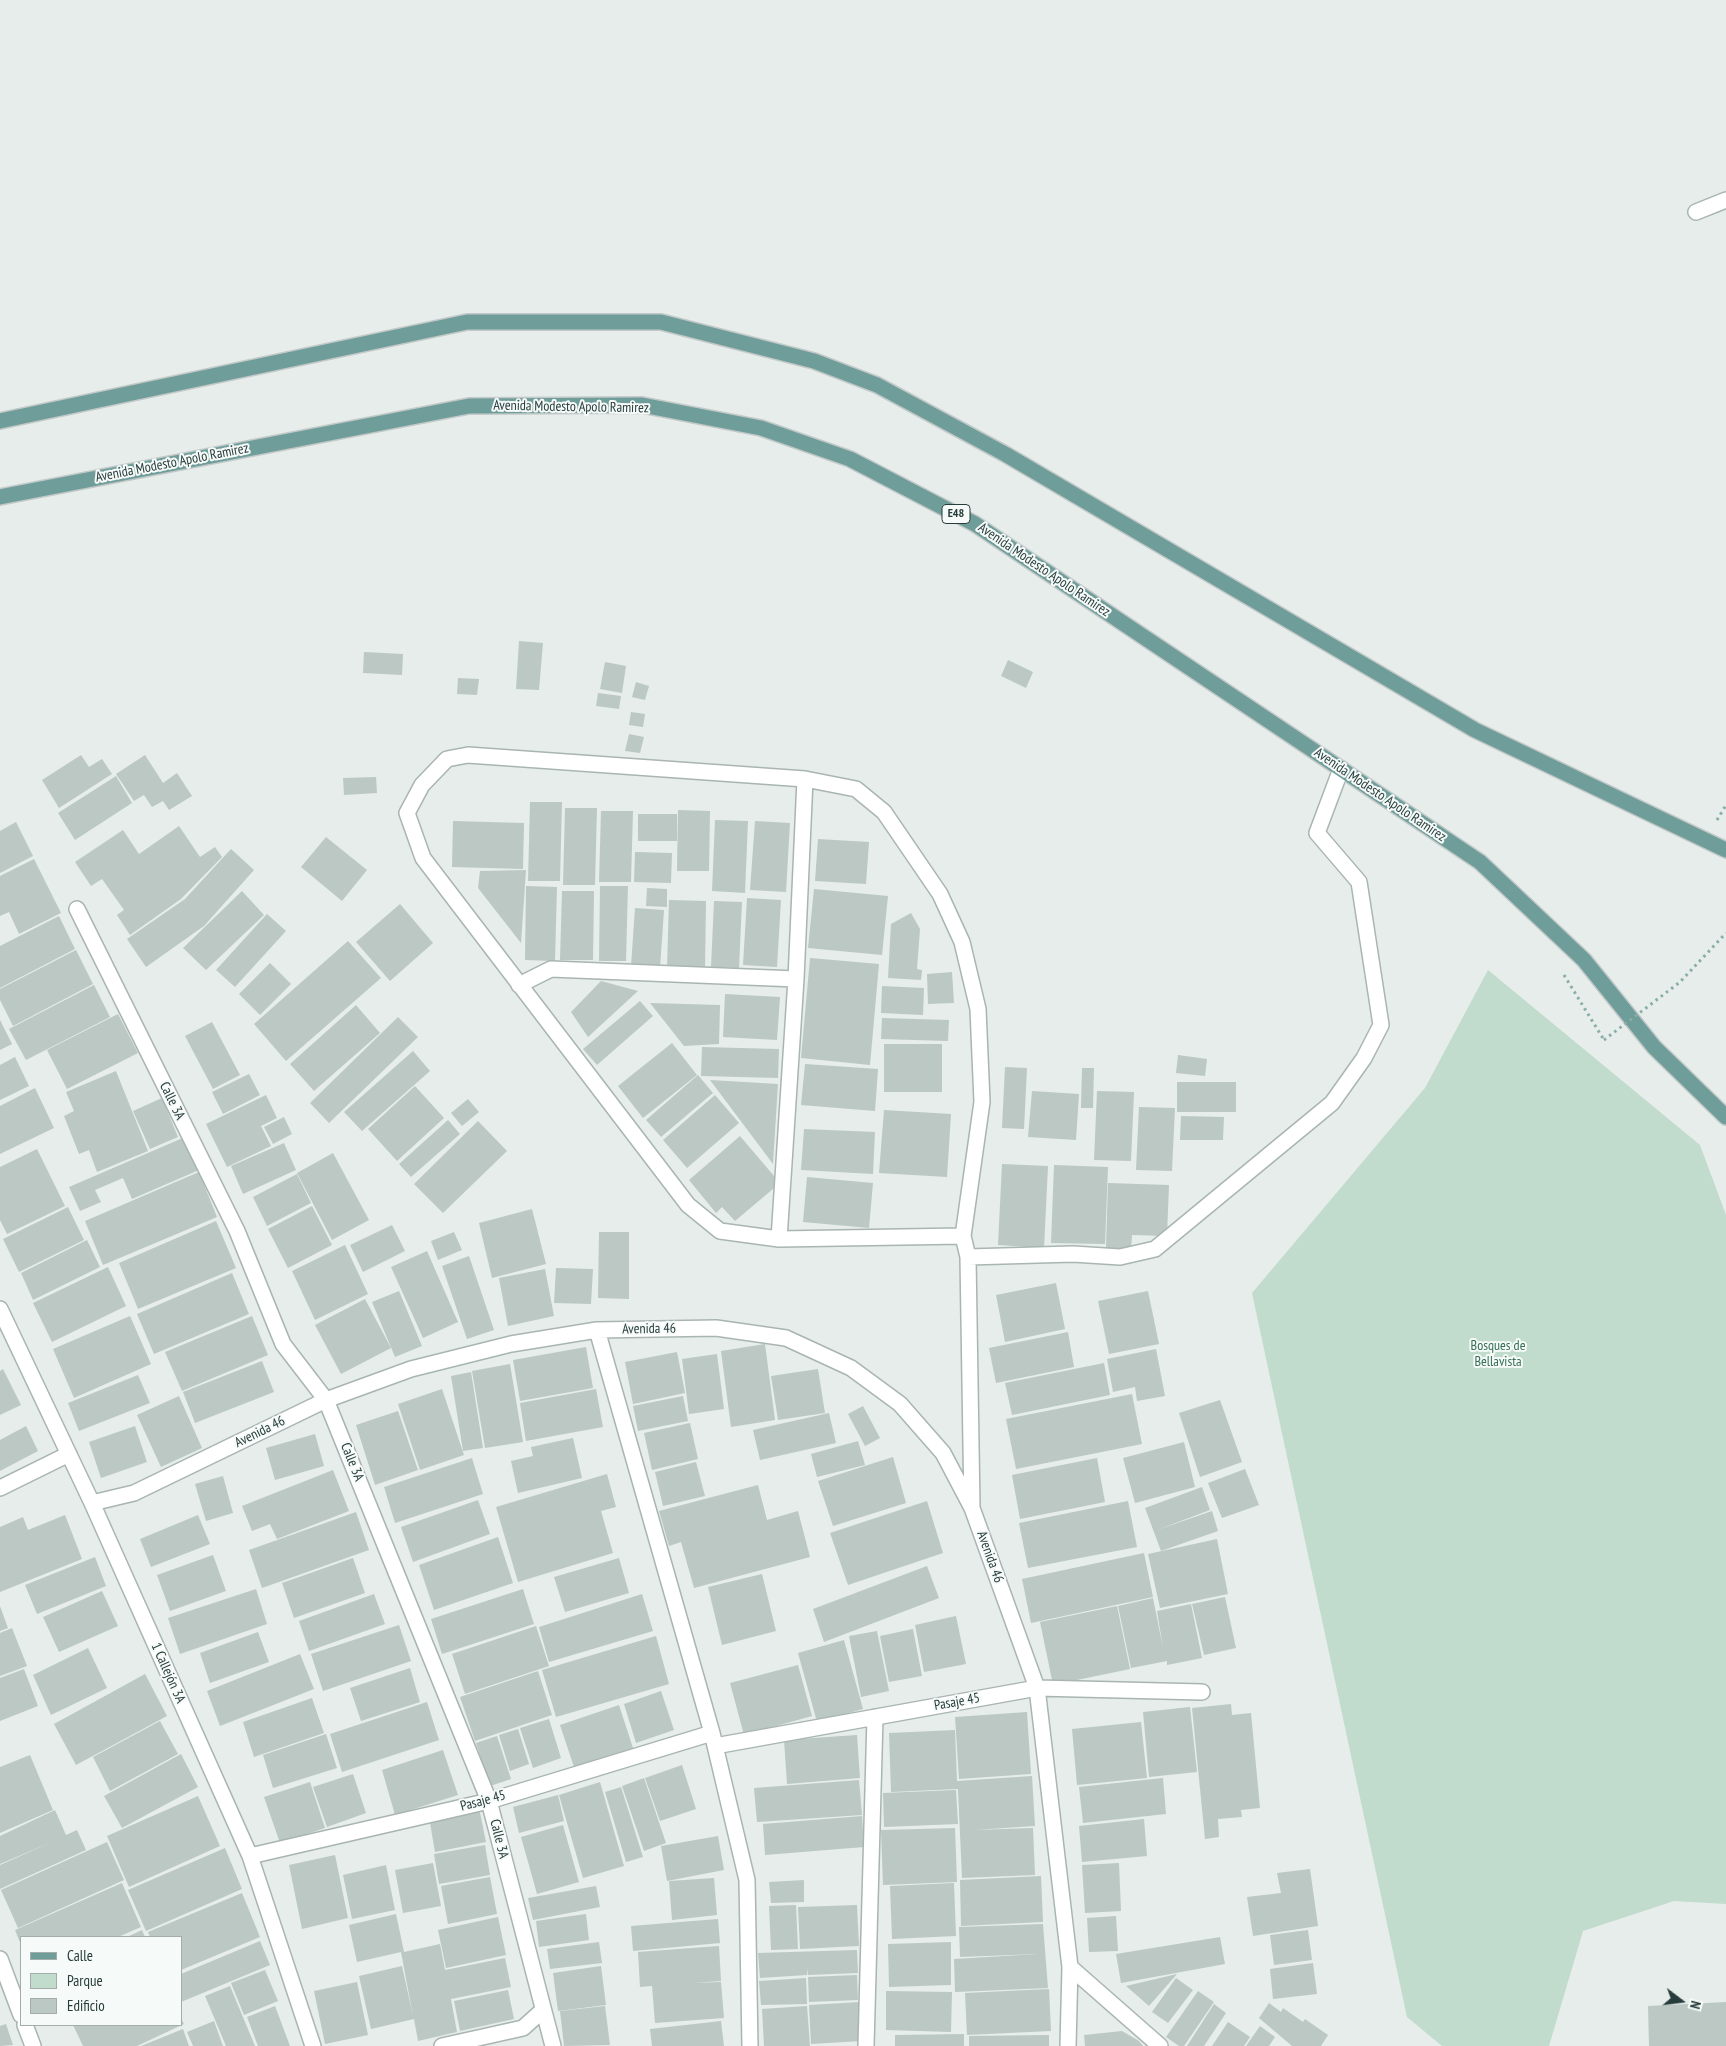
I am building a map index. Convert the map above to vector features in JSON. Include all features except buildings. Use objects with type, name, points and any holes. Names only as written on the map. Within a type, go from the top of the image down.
[{"type":"main road","points":[[0,422],[467,322],[661,322],[814,360],[877,385],[1005,454],[1476,730],[1726,850]]},
{"type":"main road","name":"Avenida Modesto Apolo Ramirez","points":[[0,496],[469,406],[642,405],[761,428],[850,459],[976,524],[1480,862],[1584,960],[1654,1047],[1726,1117]]},
{"type":"street","points":[[1696,212],[1726,200]]},
{"type":"street","points":[[963,1236],[779,1239],[720,1231],[688,1206],[423,858],[407,813],[422,785],[447,759],[468,755],[805,779],[856,789],[884,812],[940,894],[962,942],[978,1010],[982,1102],[963,1236],[968,1257],[972,1508]]},
{"type":"street","points":[[968,1257],[1073,1254],[1120,1257],[1155,1249],[1332,1103],[1364,1058],[1381,1025],[1360,882],[1317,833],[1341,769]]},
{"type":"street","points":[[779,1239],[796,979],[805,779]]},
{"type":"street","name":"Calle 3A","points":[[77,909],[237,1231],[283,1344],[326,1400],[489,1801],[553,2046]]},
{"type":"street","points":[[519,985],[551,969],[796,979]]},
{"type":"street","name":"1 Callejón 3A","points":[[0,1309],[92,1503],[250,1856],[314,2046]]},
{"type":"street","name":"Avenida 46","points":[[92,1503],[134,1493],[326,1400],[411,1369],[511,1344],[597,1330],[716,1328],[786,1338],[851,1368],[900,1404],[943,1453],[972,1508],[1037,1688],[1070,1967],[1068,2046]]},
{"type":"street","points":[[597,1330],[713,1740],[747,1880],[750,2046]]},
{"type":"street","points":[[0,1488],[69,1454]]},
{"type":"street","name":"Pasaje 45","points":[[250,1856],[489,1801],[713,1740],[875,1717],[1037,1688],[1202,1692]]},
{"type":"street","points":[[866,2046],[875,1717]]},
{"type":"street","points":[[0,1959],[20,2012]]},
{"type":"street","points":[[1070,1967],[1160,2046]]},
{"type":"street","points":[[442,2046],[523,2028],[543,2010]]},
{"type":"street","points":[[25,2026],[33,2046]]},
{"type":"path","points":[[1564,976],[1604,1040],[1680,982],[1726,933]]},
{"type":"green space","name":"Bosques de Bellavista","points":[[1488,970],[1700,1145],[1726,1215],[1726,1904],[1674,1901],[1583,1931],[1549,2046],[1442,2046],[1407,2017],[1252,1293],[1425,1088]]}]
